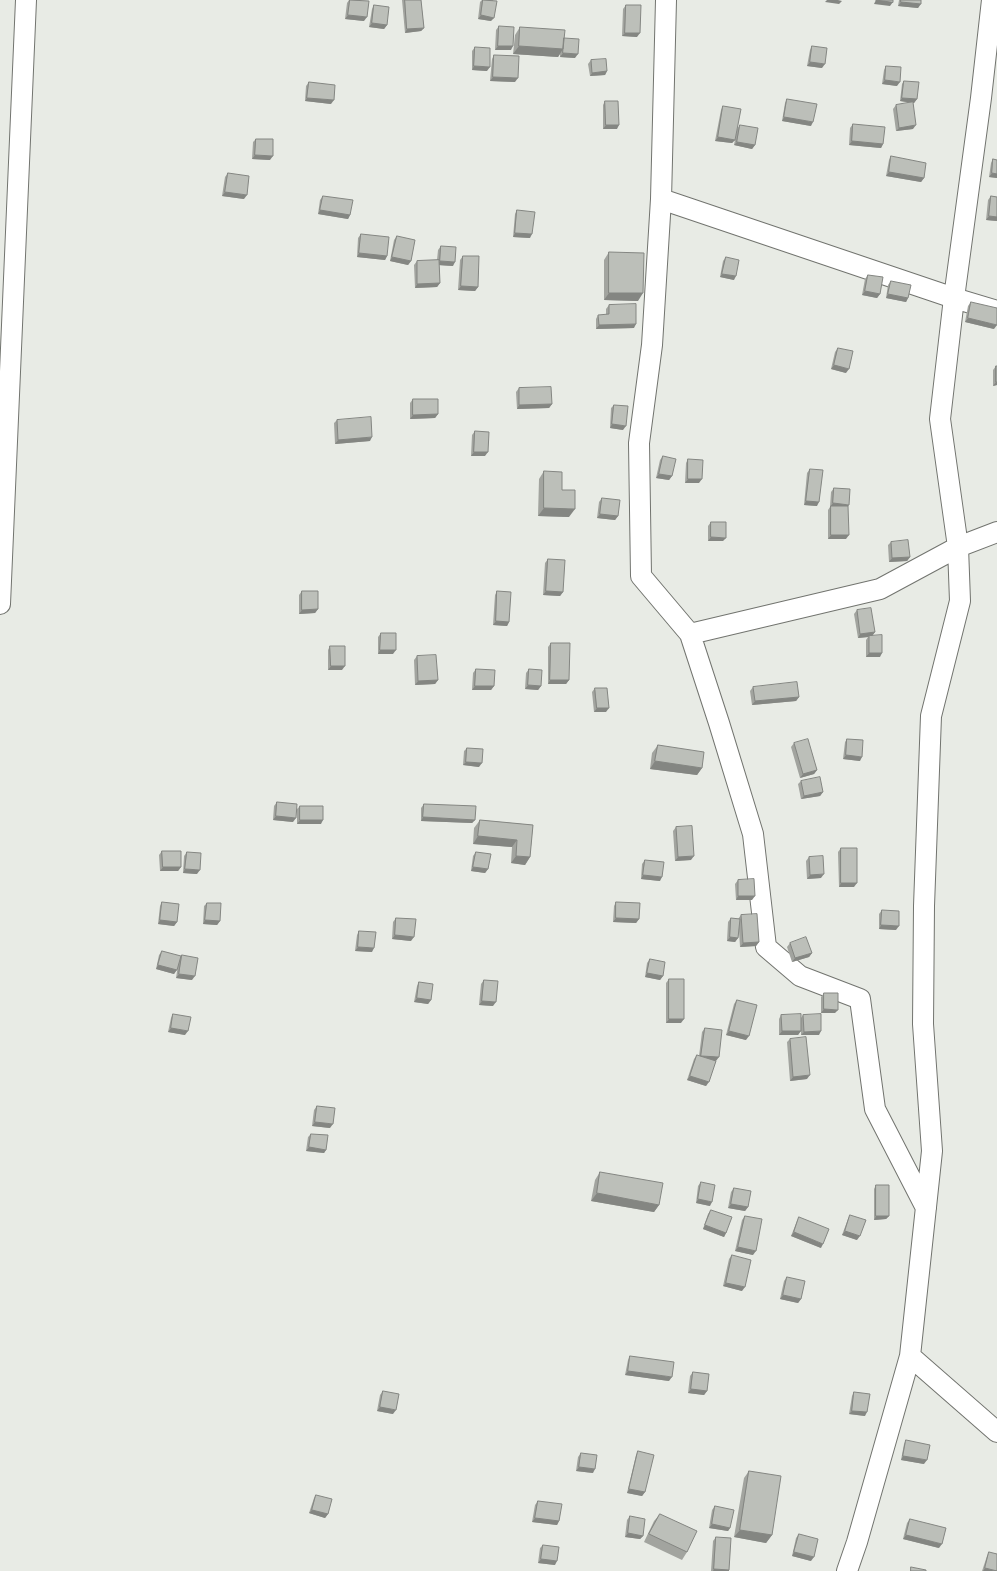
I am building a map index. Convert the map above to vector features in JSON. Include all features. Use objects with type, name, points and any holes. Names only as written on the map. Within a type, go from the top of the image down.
[{"type":"street","points":[[0,604],[26,0]]},
{"type":"street","points":[[666,0],[661,199],[652,345],[639,443],[641,576],[690,634],[720,723],[753,834],[766,947],[800,976],[860,999],[875,1109],[926,1208]]},
{"type":"street","points":[[847,1571],[910,1356],[932,1151],[923,1024],[924,916],[931,716],[960,601],[958,547],[940,419],[992,0]]},
{"type":"street","points":[[661,199],[997,311]]},
{"type":"street","points":[[690,634],[880,589],[958,547],[997,532]]},
{"type":"street","points":[[910,1356],[997,1432]]},
{"type":"building","points":[[350,0],[369,1],[367,17],[348,15]]},
{"type":"building","points":[[405,0],[421,0],[424,28],[407,29]]},
{"type":"building","points":[[483,0],[497,1],[494,18],[481,15]]},
{"type":"building","points":[[876,0],[893,0],[893,2]]},
{"type":"building","points":[[901,0],[921,0],[921,4],[901,2]]},
{"type":"building","points":[[374,5],[389,7],[387,25],[372,23]]},
{"type":"building","points":[[626,5],[641,5],[640,33],[625,33]]},
{"type":"building","points":[[499,26],[514,27],[513,46],[498,46]]},
{"type":"building","points":[[520,27],[565,30],[563,49],[519,46]]},
{"type":"building","points":[[564,38],[579,39],[578,54],[563,53]]},
{"type":"building","points":[[812,46],[827,48],[825,64],[810,62]]},
{"type":"building","points":[[475,47],[490,48],[490,67],[474,66]]},
{"type":"building","points":[[494,55],[519,56],[518,78],[493,77]]},
{"type":"building","points":[[606,59],[607,71],[592,73],[591,60]]},
{"type":"building","points":[[886,66],[901,67],[900,82],[885,80]]},
{"type":"building","points":[[904,81],[919,82],[917,99],[902,98]]},
{"type":"building","points":[[309,82],[335,85],[334,100],[307,98]]},
{"type":"building","points":[[787,99],[817,104],[813,122],[784,117]]},
{"type":"building","points":[[605,101],[618,101],[619,125],[606,125]]},
{"type":"building","points":[[913,102],[916,125],[899,128],[896,105]]},
{"type":"building","points":[[723,106],[741,109],[735,140],[718,137]]},
{"type":"building","points":[[853,124],[885,127],[883,144],[852,141]]},
{"type":"building","points":[[740,125],[758,128],[755,145],[737,142]]},
{"type":"building","points":[[256,139],[273,139],[273,156],[255,155]]},
{"type":"building","points":[[891,156],[926,163],[924,178],[889,172]]},
{"type":"building","points":[[993,159],[997,160],[997,174],[992,173]]},
{"type":"building","points":[[228,173],[249,176],[247,195],[225,192]]},
{"type":"building","points":[[323,196],[353,200],[350,215],[320,210]]},
{"type":"building","points":[[991,196],[997,197],[997,217],[989,216]]},
{"type":"building","points":[[517,210],[535,212],[532,234],[515,233]]},
{"type":"building","points":[[361,234],[389,237],[387,256],[359,253]]},
{"type":"building","points":[[397,236],[415,240],[411,261],[392,257]]},
{"type":"building","points":[[441,246],[456,247],[455,262],[440,261]]},
{"type":"building","points":[[609,252],[644,253],[643,293],[609,293]]},
{"type":"building","points":[[463,256],[479,256],[478,287],[461,286]]},
{"type":"building","points":[[726,257],[739,260],[736,276],[722,274]]},
{"type":"building","points":[[439,260],[440,283],[417,284],[417,261]]},
{"type":"building","points":[[868,275],[883,277],[880,294],[865,291]]},
{"type":"building","points":[[891,281],[911,285],[908,298],[888,294]]},
{"type":"building","points":[[971,302],[997,308],[997,325],[968,318]]},
{"type":"building","points":[[636,304],[636,324],[599,325],[598,315],[609,314],[609,305]]},
{"type":"building","points":[[838,348],[853,351],[849,369],[834,365]]},
{"type":"building","points":[[997,366],[997,382],[996,382]]},
{"type":"building","points":[[551,387],[552,404],[519,405],[519,388]]},
{"type":"building","points":[[413,399],[438,399],[438,414],[413,415]]},
{"type":"building","points":[[614,405],[628,406],[626,426],[612,424]]},
{"type":"building","points":[[371,417],[372,437],[338,440],[337,420]]},
{"type":"building","points":[[475,431],[489,432],[488,452],[474,452]]},
{"type":"building","points":[[663,456],[676,459],[672,476],[659,474]]},
{"type":"building","points":[[688,459],[703,460],[702,479],[688,479]]},
{"type":"building","points":[[810,469],[823,470],[819,502],[806,501]]},
{"type":"building","points":[[544,471],[562,472],[562,490],[575,490],[575,509],[544,508]]},
{"type":"building","points":[[834,488],[850,489],[849,505],[833,503]]},
{"type":"building","points":[[602,498],[620,500],[618,516],[600,514]]},
{"type":"building","points":[[831,506],[848,506],[849,535],[831,535]]},
{"type":"building","points":[[711,522],[726,522],[726,538],[711,537]]},
{"type":"building","points":[[908,540],[910,557],[892,558],[891,542]]},
{"type":"building","points":[[548,559],[565,560],[563,592],[546,591]]},
{"type":"building","points":[[302,591],[318,591],[318,609],[302,610]]},
{"type":"building","points":[[497,591],[511,592],[509,622],[496,621]]},
{"type":"building","points":[[871,608],[875,632],[860,634],[857,610]]},
{"type":"building","points":[[381,633],[396,633],[396,650],[380,650]]},
{"type":"building","points":[[882,635],[882,653],[869,653],[869,636]]},
{"type":"building","points":[[551,643],[570,643],[569,680],[550,680]]},
{"type":"building","points":[[330,646],[345,646],[345,666],[331,666]]},
{"type":"building","points":[[436,655],[438,680],[418,681],[417,656]]},
{"type":"building","points":[[476,669],[495,670],[494,686],[475,686]]},
{"type":"building","points":[[529,669],[542,670],[541,686],[528,685]]},
{"type":"building","points":[[797,682],[799,697],[755,701],[753,687]]},
{"type":"building","points":[[595,688],[607,688],[609,708],[597,708]]},
{"type":"building","points":[[808,739],[817,770],[803,774],[794,743]]},
{"type":"building","points":[[847,739],[863,740],[862,757],[846,755]]},
{"type":"building","points":[[658,745],[704,752],[702,768],[655,761]]},
{"type":"building","points":[[467,748],[483,749],[482,763],[466,762]]},
{"type":"building","points":[[820,777],[823,792],[804,796],[801,781]]},
{"type":"building","points":[[277,802],[297,804],[296,818],[276,816]]},
{"type":"building","points":[[424,804],[476,806],[475,820],[423,817]]},
{"type":"building","points":[[300,806],[323,806],[323,820],[300,820]]},
{"type":"building","points":[[480,820],[533,825],[530,857],[516,856],[517,840],[478,836]]},
{"type":"building","points":[[692,826],[694,856],[678,857],[676,827]]},
{"type":"building","points":[[841,848],[857,848],[857,883],[841,883]]},
{"type":"building","points":[[162,851],[181,851],[181,867],[163,867]]},
{"type":"building","points":[[187,852],[201,853],[200,870],[185,869]]},
{"type":"building","points":[[476,852],[491,854],[488,869],[473,867]]},
{"type":"building","points":[[823,856],[824,874],[810,875],[809,857]]},
{"type":"building","points":[[645,860],[664,862],[662,877],[643,875]]},
{"type":"building","points":[[754,879],[755,896],[738,896],[738,880]]},
{"type":"building","points":[[162,902],[179,904],[177,922],[160,920]]},
{"type":"building","points":[[616,902],[640,903],[639,919],[616,918]]},
{"type":"building","points":[[207,903],[221,903],[220,921],[205,920]]},
{"type":"building","points":[[882,910],[899,911],[899,926],[881,925]]},
{"type":"building","points":[[757,914],[759,942],[743,943],[741,915]]},
{"type":"building","points":[[396,918],[416,919],[414,937],[395,935]]},
{"type":"building","points":[[731,918],[740,919],[738,938],[730,937]]},
{"type":"building","points":[[359,931],[376,932],[374,948],[358,947]]},
{"type":"building","points":[[806,937],[812,953],[795,958],[790,943]]},
{"type":"building","points":[[162,951],[181,956],[177,970],[158,965]]},
{"type":"building","points":[[182,955],[198,958],[195,976],[179,974]]},
{"type":"building","points":[[650,959],[665,962],[663,976],[647,973]]},
{"type":"building","points":[[669,979],[684,979],[684,1019],[669,1019]]},
{"type":"building","points":[[484,980],[498,981],[496,1002],[482,1001]]},
{"type":"building","points":[[419,982],[433,984],[431,1000],[417,998]]},
{"type":"building","points":[[824,993],[838,993],[838,1010],[824,1009]]},
{"type":"building","points":[[737,1000],[757,1005],[749,1036],[729,1031]]},
{"type":"building","points":[[173,1014],[191,1017],[188,1031],[171,1028]]},
{"type":"building","points":[[801,1014],[801,1031],[782,1031],[781,1015]]},
{"type":"building","points":[[821,1014],[821,1031],[804,1032],[803,1015]]},
{"type":"building","points":[[705,1028],[722,1030],[719,1057],[701,1056]]},
{"type":"building","points":[[806,1037],[810,1075],[793,1077],[790,1039]]},
{"type":"building","points":[[697,1055],[716,1061],[709,1082],[690,1076]]},
{"type":"building","points":[[317,1106],[335,1108],[333,1124],[315,1122]]},
{"type":"building","points":[[311,1134],[328,1135],[326,1150],[309,1147]]},
{"type":"building","points":[[600,1172],[663,1183],[659,1205],[597,1193]]},
{"type":"building","points":[[701,1182],[715,1185],[712,1202],[698,1199]]},
{"type":"building","points":[[876,1185],[889,1185],[889,1216],[876,1216]]},
{"type":"building","points":[[734,1188],[751,1191],[748,1207],[731,1204]]},
{"type":"building","points":[[711,1210],[732,1217],[726,1233],[705,1225]]},
{"type":"building","points":[[850,1215],[866,1220],[860,1236],[845,1231]]},
{"type":"building","points":[[745,1216],[762,1219],[756,1251],[738,1247]]},
{"type":"building","points":[[799,1217],[829,1229],[823,1244],[794,1232]]},
{"type":"building","points":[[732,1255],[751,1260],[745,1287],[726,1283]]},
{"type":"building","points":[[787,1277],[805,1281],[801,1299],[783,1295]]},
{"type":"building","points":[[630,1356],[674,1362],[672,1377],[628,1371]]},
{"type":"building","points":[[693,1372],[709,1374],[707,1391],[691,1389]]},
{"type":"building","points":[[383,1391],[399,1394],[396,1410],[380,1407]]},
{"type":"building","points":[[854,1392],[870,1394],[867,1412],[852,1411]]},
{"type":"building","points":[[906,1440],[930,1445],[927,1460],[903,1456]]},
{"type":"building","points":[[638,1451],[654,1455],[645,1492],[629,1489]]},
{"type":"building","points":[[581,1453],[597,1455],[595,1469],[579,1467]]},
{"type":"building","points":[[749,1471],[781,1476],[772,1535],[740,1530]]},
{"type":"building","points":[[316,1495],[332,1499],[328,1514],[312,1510]]},
{"type":"building","points":[[538,1501],[562,1504],[559,1521],[535,1518]]},
{"type":"building","points":[[715,1506],[734,1510],[730,1528],[712,1524]]},
{"type":"building","points":[[660,1514],[697,1531],[687,1552],[649,1534]]},
{"type":"building","points":[[630,1516],[645,1519],[643,1536],[628,1533]]},
{"type":"building","points":[[910,1519],[946,1528],[942,1544],[906,1535]]},
{"type":"building","points":[[799,1534],[818,1539],[814,1557],[794,1552]]},
{"type":"building","points":[[716,1537],[731,1538],[729,1570],[714,1569]]},
{"type":"building","points":[[543,1545],[559,1547],[557,1561],[541,1559]]},
{"type":"building","points":[[989,1552],[997,1554],[997,1571],[985,1568]]},
{"type":"building","points":[[911,1567],[926,1570],[926,1571],[911,1571]]}]
